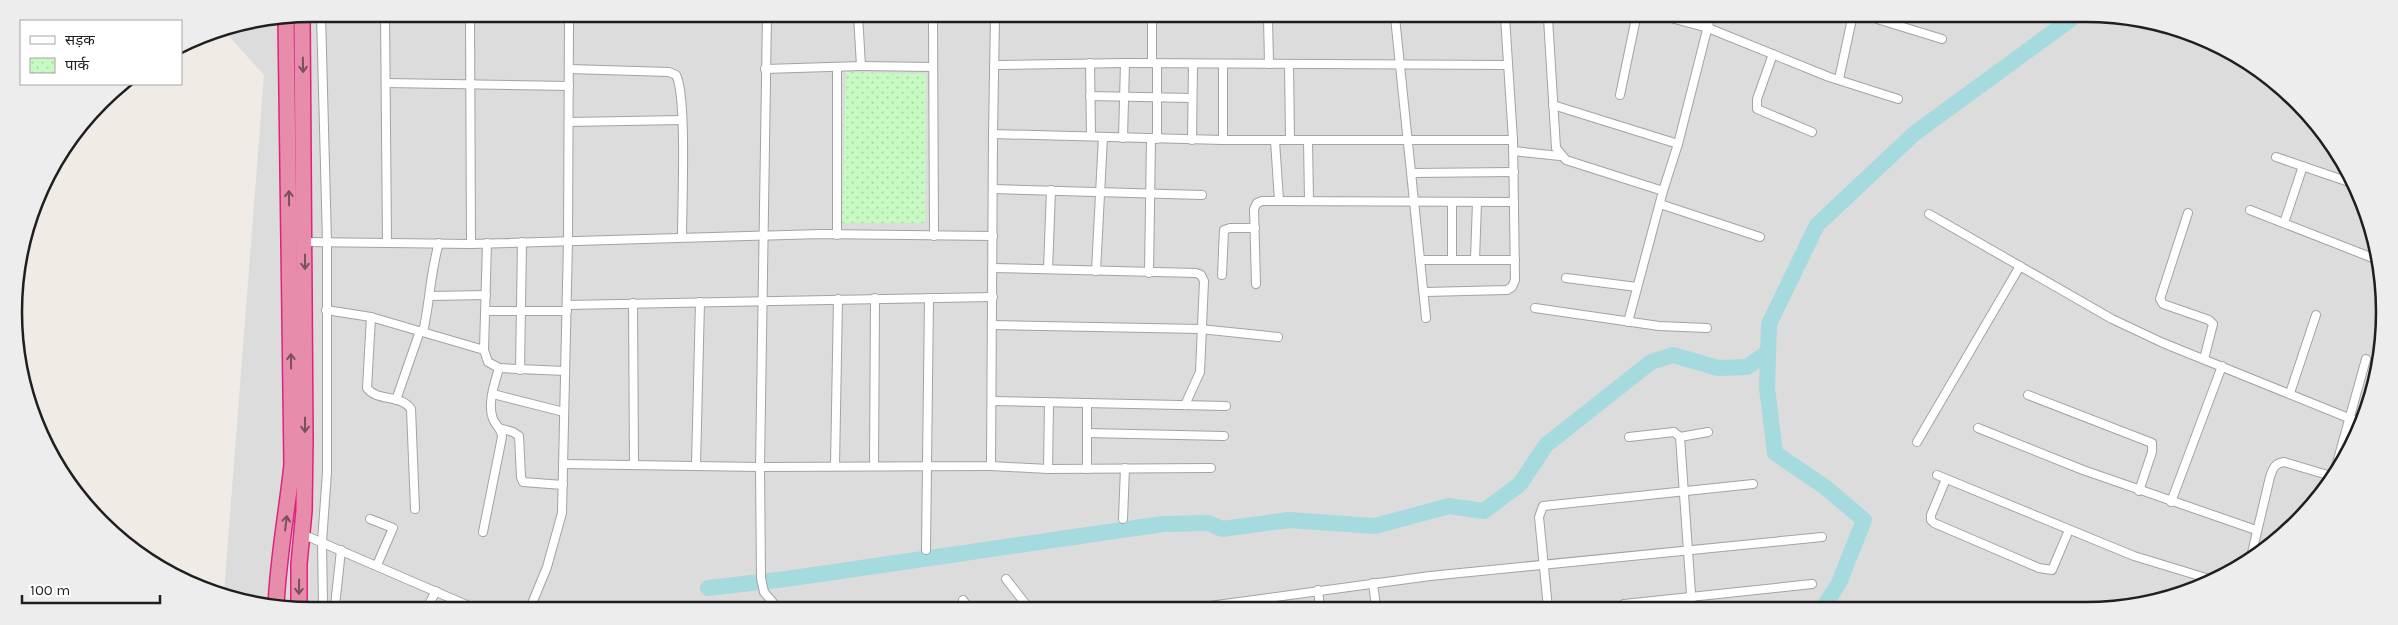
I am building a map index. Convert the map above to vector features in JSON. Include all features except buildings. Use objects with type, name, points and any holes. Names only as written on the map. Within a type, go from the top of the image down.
[{"type":"highway","points":[[299,602],[304,510],[305,242],[302,23]]},
{"type":"highway","points":[[276,600],[277,569],[284,536],[292,465],[286,24]]},
{"type":"street","points":[[321,22],[326,242],[327,472],[322,542],[323,602]]},
{"type":"street","points":[[385,22],[387,243]]},
{"type":"street","points":[[470,22],[471,244]]},
{"type":"street","points":[[533,602],[542,580],[562,513],[568,240],[569,22]]},
{"type":"street","points":[[767,22],[760,467],[761,578],[764,592],[771,602]]},
{"type":"street","points":[[858,22],[861,66]]},
{"type":"street","points":[[932,22],[934,236]]},
{"type":"street","points":[[991,466],[995,22]]},
{"type":"street","points":[[1149,273],[1150,193],[1157,98],[1152,22]]},
{"type":"street","points":[[1268,22],[1269,64]]},
{"type":"street","points":[[1396,22],[1425,292],[1426,318]]},
{"type":"street","points":[[1425,292],[1507,290],[1512,287],[1515,280],[1513,140],[1505,22]]},
{"type":"street","points":[[1548,22],[1556,148],[1560,156]]},
{"type":"street","points":[[1620,95],[1635,22]]},
{"type":"street","points":[[1686,22],[1708,28],[1839,79],[1898,99]]},
{"type":"street","points":[[1628,322],[1663,191],[1678,144],[1709,22]]},
{"type":"street","points":[[1839,79],[1851,22]]},
{"type":"street","points":[[1886,22],[1942,39]]},
{"type":"street","points":[[1773,54],[1757,99],[1757,109],[1812,132]]},
{"type":"street","points":[[994,65],[1090,63],[1508,65]]},
{"type":"street","points":[[1090,63],[1091,136]]},
{"type":"street","points":[[1123,138],[1125,63]]},
{"type":"street","points":[[1192,64],[1192,140]]},
{"type":"street","points":[[1223,64],[1223,140]]},
{"type":"street","points":[[1289,64],[1290,140]]},
{"type":"street","points":[[765,69],[861,66],[932,67]]},
{"type":"street","points":[[837,67],[837,235]]},
{"type":"street","points":[[569,70],[669,72],[676,75],[680,81],[682,120],[682,236]]},
{"type":"street","points":[[386,83],[569,86]]},
{"type":"street","points":[[1090,96],[1192,98]]},
{"type":"street","points":[[1553,105],[1678,144]]},
{"type":"street","points":[[569,122],[682,120]]},
{"type":"street","points":[[993,134],[1275,141],[1513,140]]},
{"type":"street","points":[[1096,270],[1102,191],[1103,137]]},
{"type":"street","points":[[1308,140],[1309,201]]},
{"type":"street","points":[[1275,141],[1279,200]]},
{"type":"street","points":[[1513,152],[1560,156],[1566,160],[1663,191]]},
{"type":"street","points":[[2276,157],[2344,180]]},
{"type":"street","points":[[2284,223],[2303,166]]},
{"type":"street","points":[[1412,173],[1514,172]]},
{"type":"street","points":[[993,189],[1202,195]]},
{"type":"street","points":[[1048,268],[1051,190]]},
{"type":"street","points":[[1256,284],[1254,209],[1257,203],[1279,200],[1514,202]]},
{"type":"street","points":[[1452,202],[1452,260]]},
{"type":"street","points":[[1475,260],[1477,202]]},
{"type":"street","points":[[1660,204],[1760,237]]},
{"type":"street","points":[[2250,210],[2370,257]]},
{"type":"street","points":[[1930,214],[2112,319],[2354,421]]},
{"type":"street","points":[[2188,214],[2160,299],[2163,304],[2209,320],[2213,324],[2204,359]]},
{"type":"street","points":[[1222,275],[1224,230],[1230,228],[1255,228]]},
{"type":"street","points":[[305,242],[471,244],[682,236],[993,236]]},
{"type":"street","points":[[520,370],[522,242]]},
{"type":"street","points":[[396,400],[421,331],[430,296],[431,274],[439,243]]},
{"type":"street","points":[[486,243],[484,350],[488,362],[499,368],[565,371]]},
{"type":"street","points":[[1420,260],[1515,260]]},
{"type":"street","points":[[1917,442],[2020,266]]},
{"type":"street","points":[[993,268],[1048,268],[1149,273],[1196,273],[1201,275],[1204,281],[1200,329],[1200,372],[1185,406]]},
{"type":"street","points":[[1566,278],[1637,287]]},
{"type":"street","points":[[430,296],[486,295]]},
{"type":"street","points":[[486,311],[520,312],[632,303],[993,297]]},
{"type":"street","points":[[874,466],[875,298]]},
{"type":"street","points":[[926,550],[929,298]]},
{"type":"street","points":[[835,466],[838,299]]},
{"type":"street","points":[[696,465],[700,302]]},
{"type":"street","points":[[632,303],[634,465]]},
{"type":"street","points":[[1535,308],[1628,322],[1707,328]]},
{"type":"street","points":[[326,310],[370,317],[484,350]]},
{"type":"street","points":[[2290,393],[2316,315]]},
{"type":"street","points":[[370,317],[367,388],[371,394],[396,400],[409,406],[412,415],[415,509]]},
{"type":"street","points":[[992,325],[1200,329],[1278,337]]},
{"type":"street","points":[[2339,454],[2366,359]]},
{"type":"street","points":[[2172,502],[2222,366]]},
{"type":"street","points":[[483,532],[502,437],[492,415],[493,394],[499,368]]},
{"type":"street","points":[[493,394],[564,412]]},
{"type":"street","points":[[2028,395],[2152,443],[2152,452],[2139,491]]},
{"type":"street","points":[[992,402],[1226,406]]},
{"type":"street","points":[[1048,469],[1049,404]]},
{"type":"street","points":[[1087,404],[1087,469]]},
{"type":"street","points":[[499,428],[519,436],[521,477],[523,482],[563,486]]},
{"type":"street","points":[[1978,428],[2054,460],[2256,530]]},
{"type":"street","points":[[1629,437],[1674,432],[1680,436],[1708,432]]},
{"type":"street","points":[[1087,433],[1224,436]]},
{"type":"street","points":[[1680,436],[1692,602]]},
{"type":"street","points":[[2252,550],[2273,468],[2278,463],[2284,462],[2327,475]]},
{"type":"street","points":[[563,464],[760,467],[991,466],[1048,469],[1211,468]]},
{"type":"street","points":[[1123,519],[1125,468]]},
{"type":"street","points":[[1937,475],[2156,564],[2203,577]]},
{"type":"street","points":[[1946,479],[1931,515],[1934,524],[2039,568],[2052,570],[2069,530]]},
{"type":"street","points":[[1547,602],[1539,517],[1543,506],[1753,484]]},
{"type":"street","points":[[370,519],[393,528],[377,565]]},
{"type":"street","points":[[302,534],[460,602]]},
{"type":"street","points":[[1236,602],[1373,583],[1544,564],[1822,537]]},
{"type":"street","points":[[335,602],[341,550]]},
{"type":"street","points":[[1006,579],[1024,602]]},
{"type":"street","points":[[1373,583],[1375,602]]},
{"type":"street","points":[[1641,602],[1812,584]]},
{"type":"street","points":[[1318,590],[1319,602]]},
{"type":"street","points":[[430,602],[436,591]]},
{"type":"shaded area","points":[[312,22],[2086,22],[2123,25],[2161,32],[2179,38],[2214,52],[2230,61],[2247,71],[2277,94],[2316,136],[2346,184],[2366,237],[2375,294],[2376,312],[2373,350],[2366,388],[2346,441],[2327,474],[2291,518],[2247,554],[2214,573],[2161,593],[2123,600],[2104,602],[294,602],[275,600],[224,589],[264,75],[228,35],[275,25]]},
{"type":"green space","points":[[846,72],[926,74],[925,223],[842,223]]},
{"type":"waterway","points":[[1827,602],[1839,583],[1864,520],[1825,487],[1775,453],[1767,388],[1769,324],[1817,225],[1915,133],[2067,22]]},
{"type":"waterway","points":[[708,588],[786,579],[1163,524],[1209,523],[1222,529],[1289,520],[1375,526],[1449,506],[1484,511],[1520,484],[1546,445],[1651,362],[1673,355],[1718,368],[1747,367],[1768,352]]}]
